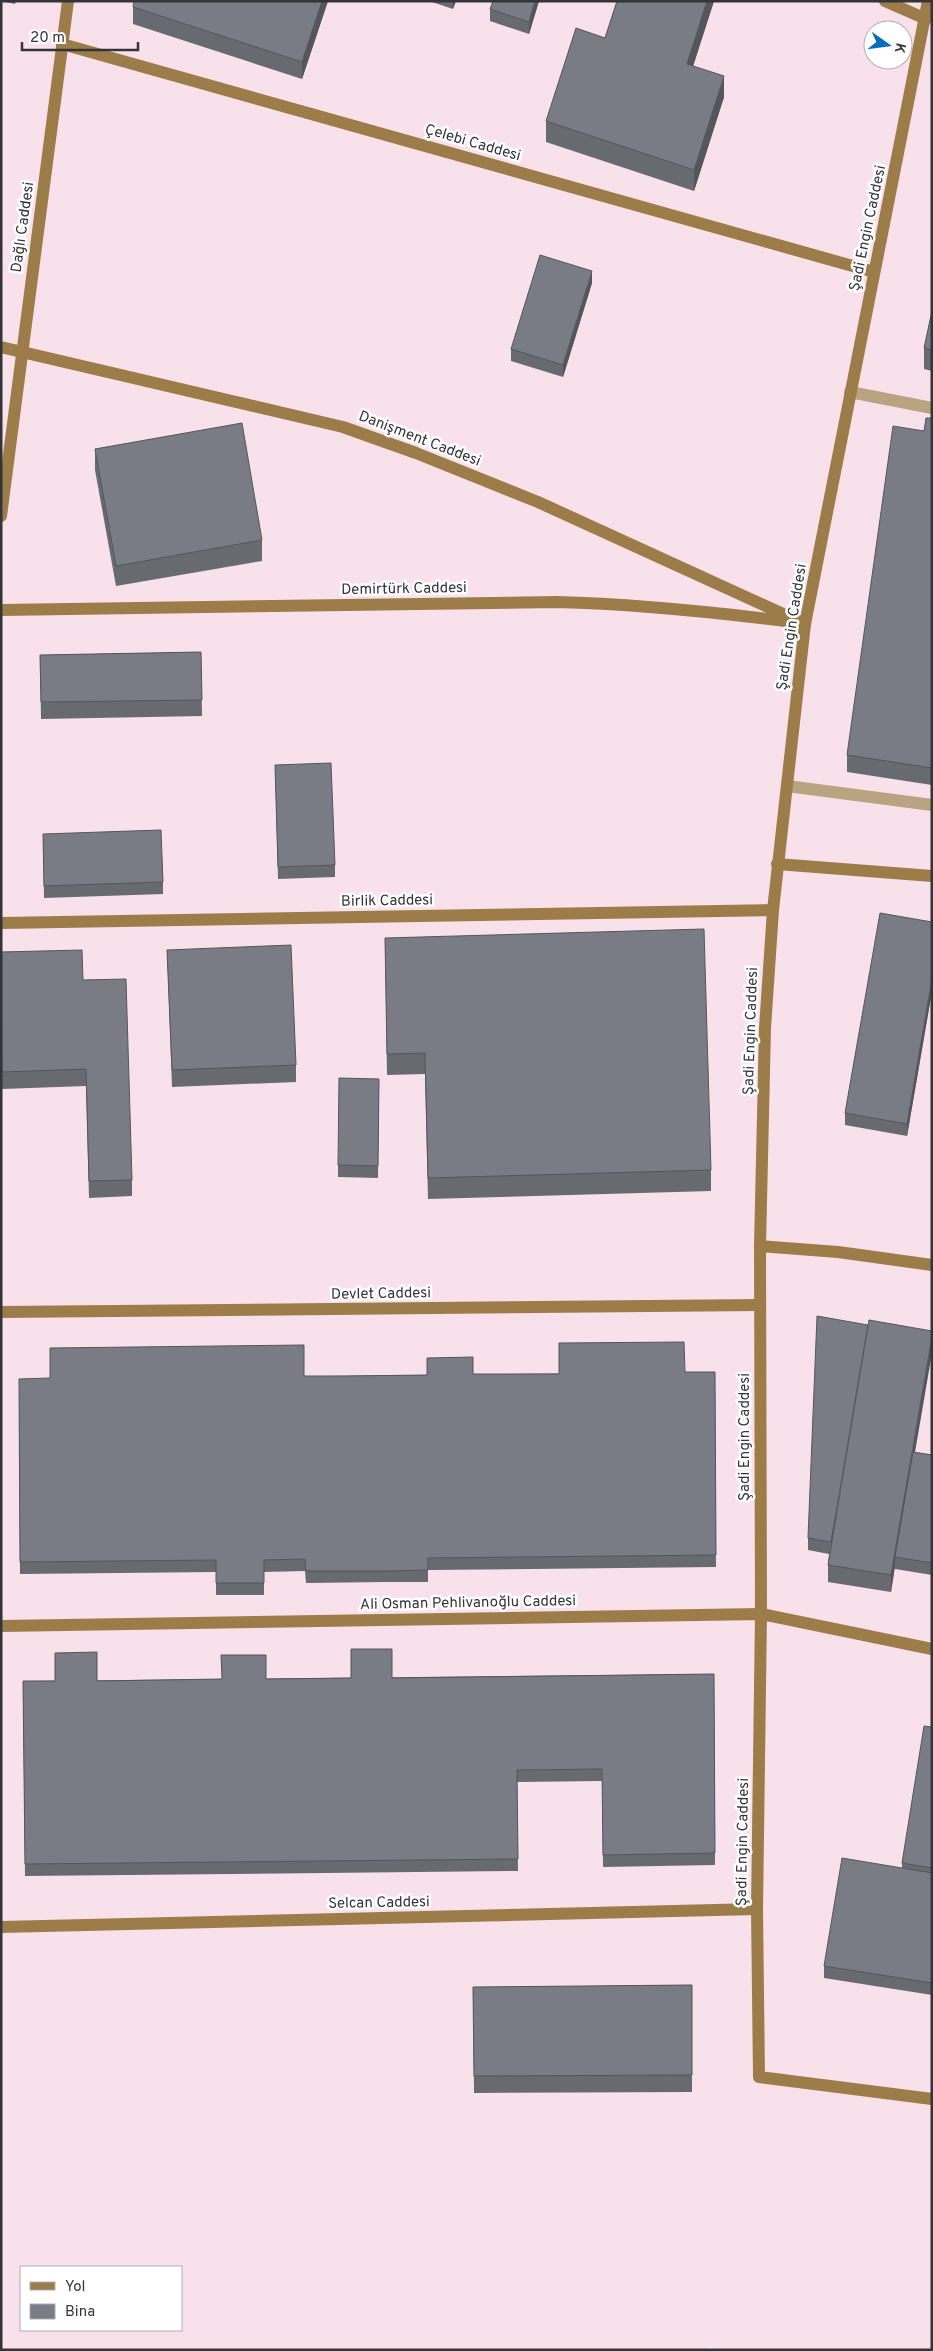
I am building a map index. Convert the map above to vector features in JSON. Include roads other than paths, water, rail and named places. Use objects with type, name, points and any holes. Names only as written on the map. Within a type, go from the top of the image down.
[{"type":"street","name":"Dağlı Caddesi","points":[[1,516],[68,1]]},
{"type":"street","points":[[885,1],[929,20]]},
{"type":"street","name":"Şadi Engin Caddesi","points":[[928,1],[929,20],[874,272],[805,624],[777,864],[765,1028],[760,1246],[761,1614],[757,1909],[759,2076],[932,2099]]},
{"type":"street","name":"Çelebi Caddesi","points":[[62,44],[874,272]]},
{"type":"street","name":"Danişment Caddesi","points":[[1,347],[343,426],[538,502],[805,624]]},
{"type":"street","points":[[850,392],[932,408]]},
{"type":"street","name":"Demirtürk Caddesi","points":[[1,610],[556,602],[690,609],[805,624]]},
{"type":"street","points":[[787,786],[932,805]]},
{"type":"street","points":[[777,864],[932,876]]},
{"type":"street","name":"Birlik Caddesi","points":[[1,923],[773,910]]},
{"type":"street","points":[[760,1246],[838,1252],[932,1265]]},
{"type":"street","name":"Devlet Caddesi","points":[[1,1312],[760,1306]]},
{"type":"street","name":"Ali Osman Pehlivanoğlu Caddesi","points":[[1,1626],[761,1614],[932,1649]]},
{"type":"street","name":"Selcan Caddesi","points":[[1,1926],[757,1909]]}]
